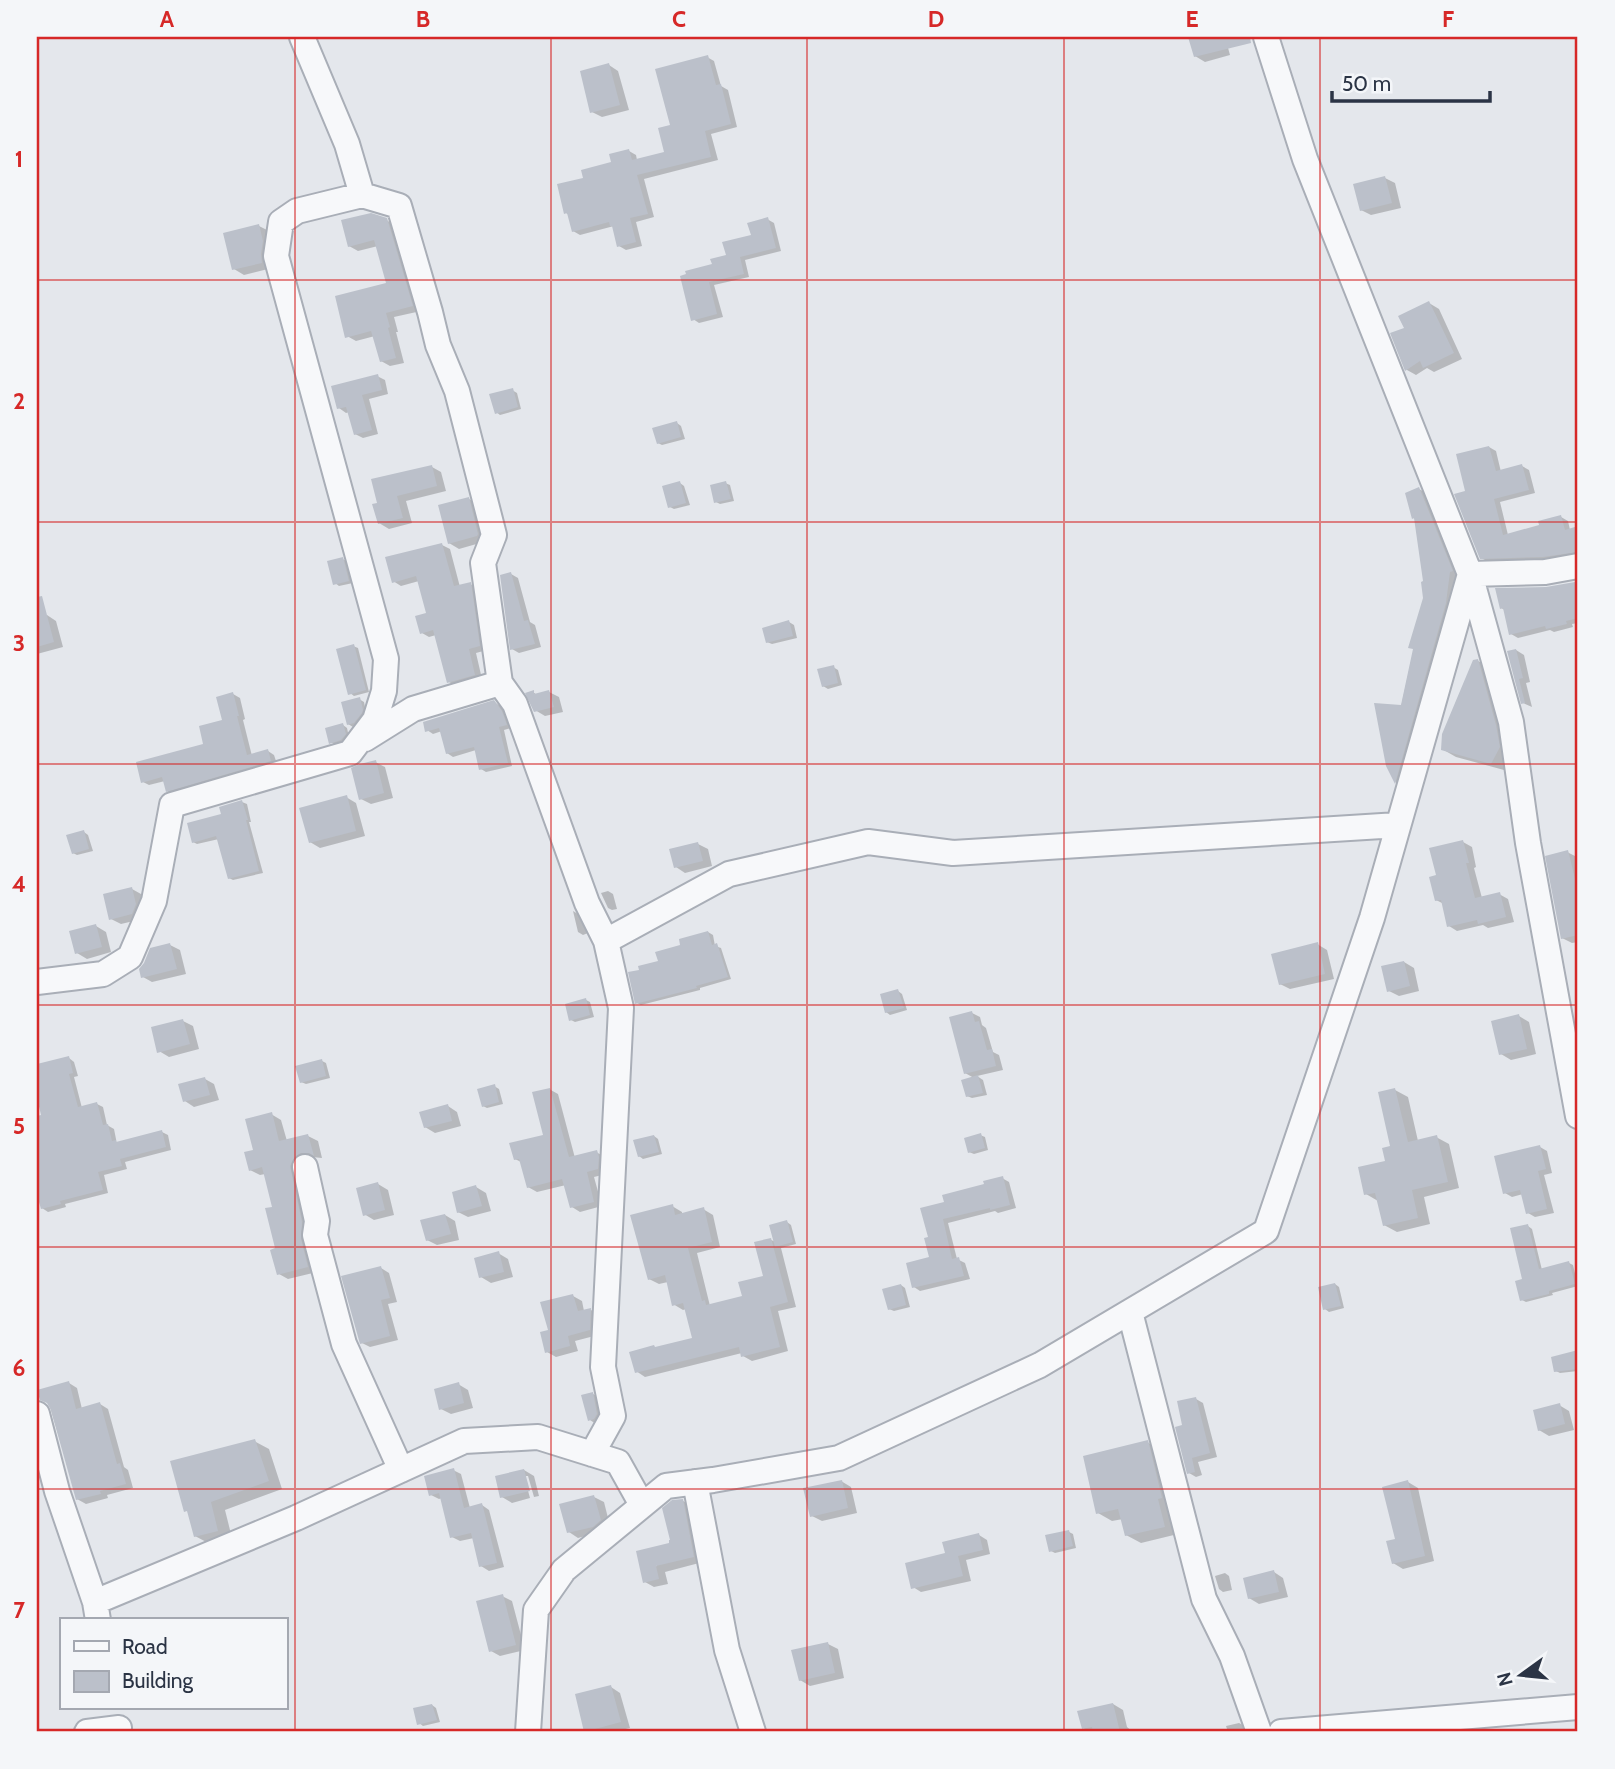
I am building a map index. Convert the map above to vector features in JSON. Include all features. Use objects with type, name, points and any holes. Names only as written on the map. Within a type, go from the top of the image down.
[{"type":"street","points":[[302,37],[347,144],[362,195]]},
{"type":"street","points":[[1266,37],[1306,159],[1470,574],[1511,722],[1528,843],[1578,1116]]},
{"type":"street","points":[[37,982],[103,974],[130,957],[154,901],[172,805],[350,753],[375,720],[384,691],[386,659],[276,256],[281,222],[297,211],[362,195],[398,206],[438,345],[457,391],[494,534],[484,563],[500,683],[515,704],[587,904],[606,941],[621,1008],[603,1367],[613,1416],[592,1454]]},
{"type":"street","points":[[1470,574],[1545,572],[1578,566]]},
{"type":"street","points":[[528,1732],[536,1610],[564,1570],[666,1486],[839,1458],[1040,1365],[1266,1231],[1372,918],[1470,574]]},
{"type":"street","points":[[359,743],[413,709],[500,683]]},
{"type":"street","points":[[606,941],[729,874],[868,842],[953,853],[1398,825]]},
{"type":"street","points":[[305,1167],[317,1221],[316,1235],[344,1344],[401,1469]]},
{"type":"street","points":[[1129,1312],[1204,1599],[1232,1656],[1259,1732]]},
{"type":"street","points":[[37,1414],[57,1491],[97,1611],[464,1441],[538,1437],[618,1462],[642,1505]]},
{"type":"street","points":[[695,1482],[727,1650],[753,1732]]},
{"type":"street","points":[[1281,1732],[1578,1707]]},
{"type":"street","points":[[87,1732],[118,1723]]},
{"type":"building","points":[[1188,37],[1250,37],[1251,43],[1194,57]]},
{"type":"building","points":[[708,55],[716,85],[721,84],[731,124],[705,131],[711,157],[637,175],[648,214],[630,218],[636,242],[617,247],[609,222],[572,232],[567,213],[564,214],[557,184],[583,178],[581,170],[611,162],[609,154],[629,149],[632,160],[664,152],[658,128],[670,125],[655,69]]},
{"type":"building","points":[[609,63],[620,105],[590,113],[580,71]]},
{"type":"building","points":[[1385,176],[1392,203],[1360,211],[1353,184]]},
{"type":"building","points":[[371,213],[387,218],[413,306],[386,313],[396,358],[380,362],[371,331],[345,338],[335,296],[386,283],[374,240],[348,247],[341,220]]},
{"type":"building","points":[[768,217],[776,248],[740,257],[744,274],[709,282],[717,314],[691,321],[680,276],[686,274],[685,271],[712,264],[710,259],[726,255],[722,242],[751,235],[747,223]]},
{"type":"building","points":[[259,224],[263,241],[262,263],[232,270],[223,233]]},
{"type":"building","points":[[1429,301],[1454,353],[1423,368],[1420,361],[1405,371],[1390,333],[1404,328],[1398,316]]},
{"type":"building","points":[[378,374],[382,390],[362,395],[372,430],[354,435],[346,407],[337,409],[331,386]]},
{"type":"building","points":[[513,388],[518,407],[495,414],[489,394]]},
{"type":"building","points":[[677,421],[681,437],[657,444],[652,428]]},
{"type":"building","points":[[1489,446],[1496,471],[1522,464],[1529,490],[1494,499],[1503,535],[1539,525],[1538,521],[1561,515],[1565,530],[1578,526],[1578,552],[1543,557],[1480,559],[1454,494],[1465,491],[1456,454]]},
{"type":"building","points":[[432,465],[437,486],[397,496],[403,518],[378,524],[372,504],[377,503],[371,479]]},
{"type":"building","points":[[680,481],[686,503],[668,508],[662,486]]},
{"type":"building","points":[[726,481],[731,499],[714,503],[710,485]]},
{"type":"building","points":[[1419,487],[1453,571],[1450,572],[1446,603],[1395,784],[1386,766],[1374,703],[1401,705],[1413,649],[1408,648],[1423,598],[1423,581],[1414,518],[1412,519],[1405,493]]},
{"type":"building","points":[[469,497],[478,534],[448,544],[438,505]]},
{"type":"building","points":[[442,543],[454,586],[471,582],[480,646],[469,649],[475,675],[447,683],[433,630],[420,634],[415,616],[426,613],[416,576],[392,583],[385,557]]},
{"type":"building","points":[[343,557],[349,581],[333,585],[327,561]]},
{"type":"building","points":[[511,572],[524,621],[528,620],[535,644],[510,650],[500,575]]},
{"type":"building","points":[[1575,582],[1578,618],[1566,621],[1567,624],[1546,629],[1545,626],[1509,635],[1495,588],[1546,587]]},
{"type":"building","points":[[42,596],[54,642],[37,647],[37,597]]},
{"type":"building","points":[[789,620],[793,636],[766,643],[762,628]]},
{"type":"building","points":[[354,644],[366,690],[348,695],[336,649]]},
{"type":"building","points":[[1516,649],[1523,678],[1519,679],[1525,703],[1521,704],[1507,651]]},
{"type":"building","points":[[1478,659],[1500,747],[1491,764],[1441,750],[1442,734],[1473,660]]},
{"type":"building","points":[[834,665],[838,683],[822,687],[817,669]]},
{"type":"building","points":[[534,690],[534,694],[549,690],[554,707],[534,712],[525,693]]},
{"type":"building","points":[[233,692],[247,755],[268,749],[271,761],[166,792],[162,777],[141,783],[136,762],[203,744],[199,726],[222,720],[216,697]]},
{"type":"building","points":[[360,697],[362,713],[354,723],[347,725],[341,702]]},
{"type":"building","points":[[494,700],[507,725],[499,727],[508,763],[479,770],[474,747],[446,754],[439,728],[425,732],[423,722]]},
{"type":"building","points":[[343,723],[346,734],[341,740],[329,744],[325,728]]},
{"type":"building","points":[[376,760],[384,793],[359,800],[351,768]]},
{"type":"building","points":[[347,795],[356,831],[309,843],[299,808]]},
{"type":"building","points":[[242,800],[259,871],[228,879],[216,836],[192,843],[187,823],[221,814],[219,807]]},
{"type":"building","points":[[84,830],[89,849],[72,854],[66,835]]},
{"type":"building","points":[[1463,840],[1475,898],[1500,892],[1506,917],[1478,924],[1477,920],[1447,927],[1441,900],[1435,901],[1429,877],[1436,875],[1429,848]]},
{"type":"building","points":[[698,842],[703,861],[674,868],[669,849]]},
{"type":"building","points":[[1568,850],[1578,891],[1578,935],[1561,939],[1545,856]]},
{"type":"building","points":[[132,887],[136,904],[132,914],[109,920],[103,894]]},
{"type":"building","points":[[96,924],[102,947],[75,954],[69,931]]},
{"type":"building","points":[[708,931],[712,945],[717,943],[728,977],[635,1004],[628,972],[639,970],[638,966],[658,961],[655,952],[680,945],[679,939]]},
{"type":"building","points":[[1318,942],[1325,974],[1279,985],[1271,954]]},
{"type":"building","points":[[170,943],[177,969],[141,978],[139,969],[150,948]]},
{"type":"building","points":[[1404,961],[1410,986],[1387,992],[1381,966]]},
{"type":"building","points":[[898,989],[904,1008],[885,1013],[880,994]]},
{"type":"building","points":[[586,998],[590,1015],[569,1021],[565,1004]]},
{"type":"building","points":[[972,1011],[975,1022],[979,1021],[987,1050],[992,1049],[996,1066],[964,1074],[949,1017]]},
{"type":"building","points":[[1519,1014],[1527,1049],[1499,1055],[1491,1021]]},
{"type":"building","points":[[183,1019],[190,1044],[157,1053],[151,1027]]},
{"type":"building","points":[[69,1056],[73,1073],[69,1074],[78,1107],[97,1102],[103,1125],[108,1124],[112,1141],[162,1130],[166,1147],[120,1159],[122,1166],[98,1172],[103,1190],[41,1209],[37,1195],[37,1116],[41,1115],[37,1098],[37,1064]]},
{"type":"building","points":[[322,1059],[326,1076],[300,1083],[295,1066]]},
{"type":"building","points":[[978,1075],[983,1093],[966,1097],[961,1080]]},
{"type":"building","points":[[205,1077],[210,1095],[183,1102],[178,1084]]},
{"type":"building","points":[[495,1084],[499,1102],[482,1107],[477,1089]]},
{"type":"building","points":[[550,1088],[569,1157],[597,1150],[598,1169],[587,1172],[594,1202],[570,1208],[562,1179],[527,1188],[519,1159],[514,1160],[509,1143],[543,1135],[532,1092]]},
{"type":"building","points":[[1395,1088],[1408,1142],[1437,1135],[1448,1182],[1412,1190],[1418,1218],[1383,1226],[1375,1193],[1364,1195],[1358,1167],[1385,1161],[1382,1148],[1390,1146],[1378,1092]]},
{"type":"building","points":[[448,1104],[452,1121],[424,1128],[419,1112]]},
{"type":"building","points":[[272,1112],[279,1141],[308,1134],[314,1156],[301,1153],[290,1166],[308,1267],[277,1275],[270,1250],[275,1248],[265,1208],[272,1207],[262,1167],[249,1171],[244,1152],[253,1150],[245,1119]]},
{"type":"building","points":[[981,1133],[985,1148],[968,1153],[964,1138]]},
{"type":"building","points":[[654,1135],[659,1152],[638,1157],[633,1140]]},
{"type":"building","points":[[1540,1145],[1546,1169],[1538,1171],[1547,1209],[1526,1214],[1520,1190],[1503,1194],[1494,1156]]},
{"type":"building","points":[[1003,1176],[1010,1205],[943,1219],[952,1259],[959,1257],[964,1276],[912,1288],[906,1263],[929,1257],[924,1238],[928,1237],[920,1208],[944,1202],[942,1195]]},
{"type":"building","points":[[378,1182],[385,1210],[363,1216],[356,1188]]},
{"type":"building","points":[[476,1185],[482,1206],[457,1213],[452,1192]]},
{"type":"building","points":[[673,1204],[675,1215],[704,1207],[712,1242],[688,1248],[702,1301],[705,1300],[706,1305],[742,1296],[738,1282],[763,1276],[754,1242],[771,1238],[788,1302],[770,1307],[780,1347],[741,1357],[739,1347],[635,1373],[629,1352],[692,1338],[683,1303],[672,1306],[665,1275],[648,1280],[630,1215]]},
{"type":"building","points":[[445,1214],[451,1234],[426,1241],[420,1220]]},
{"type":"building","points":[[787,1220],[793,1242],[775,1247],[769,1225]]},
{"type":"building","points":[[1528,1224],[1539,1269],[1569,1261],[1575,1284],[1520,1301],[1515,1281],[1522,1279],[1510,1228]]},
{"type":"building","points":[[499,1251],[504,1272],[479,1278],[474,1258]]},
{"type":"building","points":[[381,1266],[390,1298],[381,1300],[390,1336],[360,1344],[341,1276]]},
{"type":"building","points":[[1335,1283],[1341,1306],[1323,1310],[1318,1287]]},
{"type":"building","points":[[901,1284],[906,1305],[888,1310],[882,1289]]},
{"type":"building","points":[[573,1294],[578,1311],[591,1308],[590,1330],[568,1336],[570,1346],[545,1353],[540,1332],[548,1330],[540,1302]]},
{"type":"building","points":[[1578,1350],[1578,1369],[1554,1372],[1551,1357]]},
{"type":"building","points":[[69,1381],[76,1409],[100,1402],[117,1464],[120,1463],[126,1484],[76,1500],[51,1410],[47,1403],[40,1400],[37,1390]]},
{"type":"building","points":[[459,1382],[464,1403],[439,1410],[434,1389]]},
{"type":"building","points":[[593,1392],[597,1414],[594,1419],[588,1421],[581,1395]]},
{"type":"building","points":[[1196,1397],[1210,1453],[1192,1458],[1195,1472],[1187,1474],[1175,1427],[1182,1425],[1177,1401]]},
{"type":"building","points":[[1560,1403],[1565,1424],[1538,1431],[1533,1410]]},
{"type":"building","points":[[255,1439],[269,1481],[211,1502],[218,1531],[194,1537],[170,1461]]},
{"type":"building","points":[[1148,1440],[1162,1498],[1158,1499],[1165,1527],[1125,1536],[1118,1509],[1096,1514],[1083,1456]]},
{"type":"building","points":[[454,1468],[464,1508],[482,1503],[497,1563],[479,1567],[471,1533],[450,1538],[439,1493],[429,1496],[424,1476]]},
{"type":"building","points":[[524,1469],[530,1491],[500,1498],[495,1476]]},
{"type":"building","points":[[842,1480],[848,1508],[810,1517],[803,1488]]},
{"type":"building","points":[[1408,1480],[1425,1556],[1392,1564],[1386,1541],[1395,1539],[1382,1487]]},
{"type":"building","points":[[594,1495],[601,1520],[593,1527],[567,1533],[559,1504]]},
{"type":"building","points":[[683,1499],[694,1557],[656,1566],[659,1579],[643,1583],[636,1551],[669,1543],[662,1508],[672,1500]]},
{"type":"building","points":[[1069,1530],[1073,1546],[1049,1552],[1045,1535]]},
{"type":"building","points":[[979,1533],[983,1550],[958,1556],[963,1576],[911,1589],[905,1563],[945,1553],[942,1542]]},
{"type":"building","points":[[1274,1570],[1279,1592],[1248,1599],[1243,1578]]},
{"type":"building","points":[[503,1594],[516,1645],[489,1652],[476,1601]]},
{"type":"building","points":[[828,1642],[835,1673],[799,1681],[791,1650]]},
{"type":"building","points":[[611,1685],[621,1722],[584,1732],[575,1694]]},
{"type":"building","points":[[1113,1703],[1120,1732],[1093,1732],[1092,1727],[1082,1729],[1077,1711]]},
{"type":"building","points":[[432,1704],[437,1720],[417,1725],[413,1708]]}]
